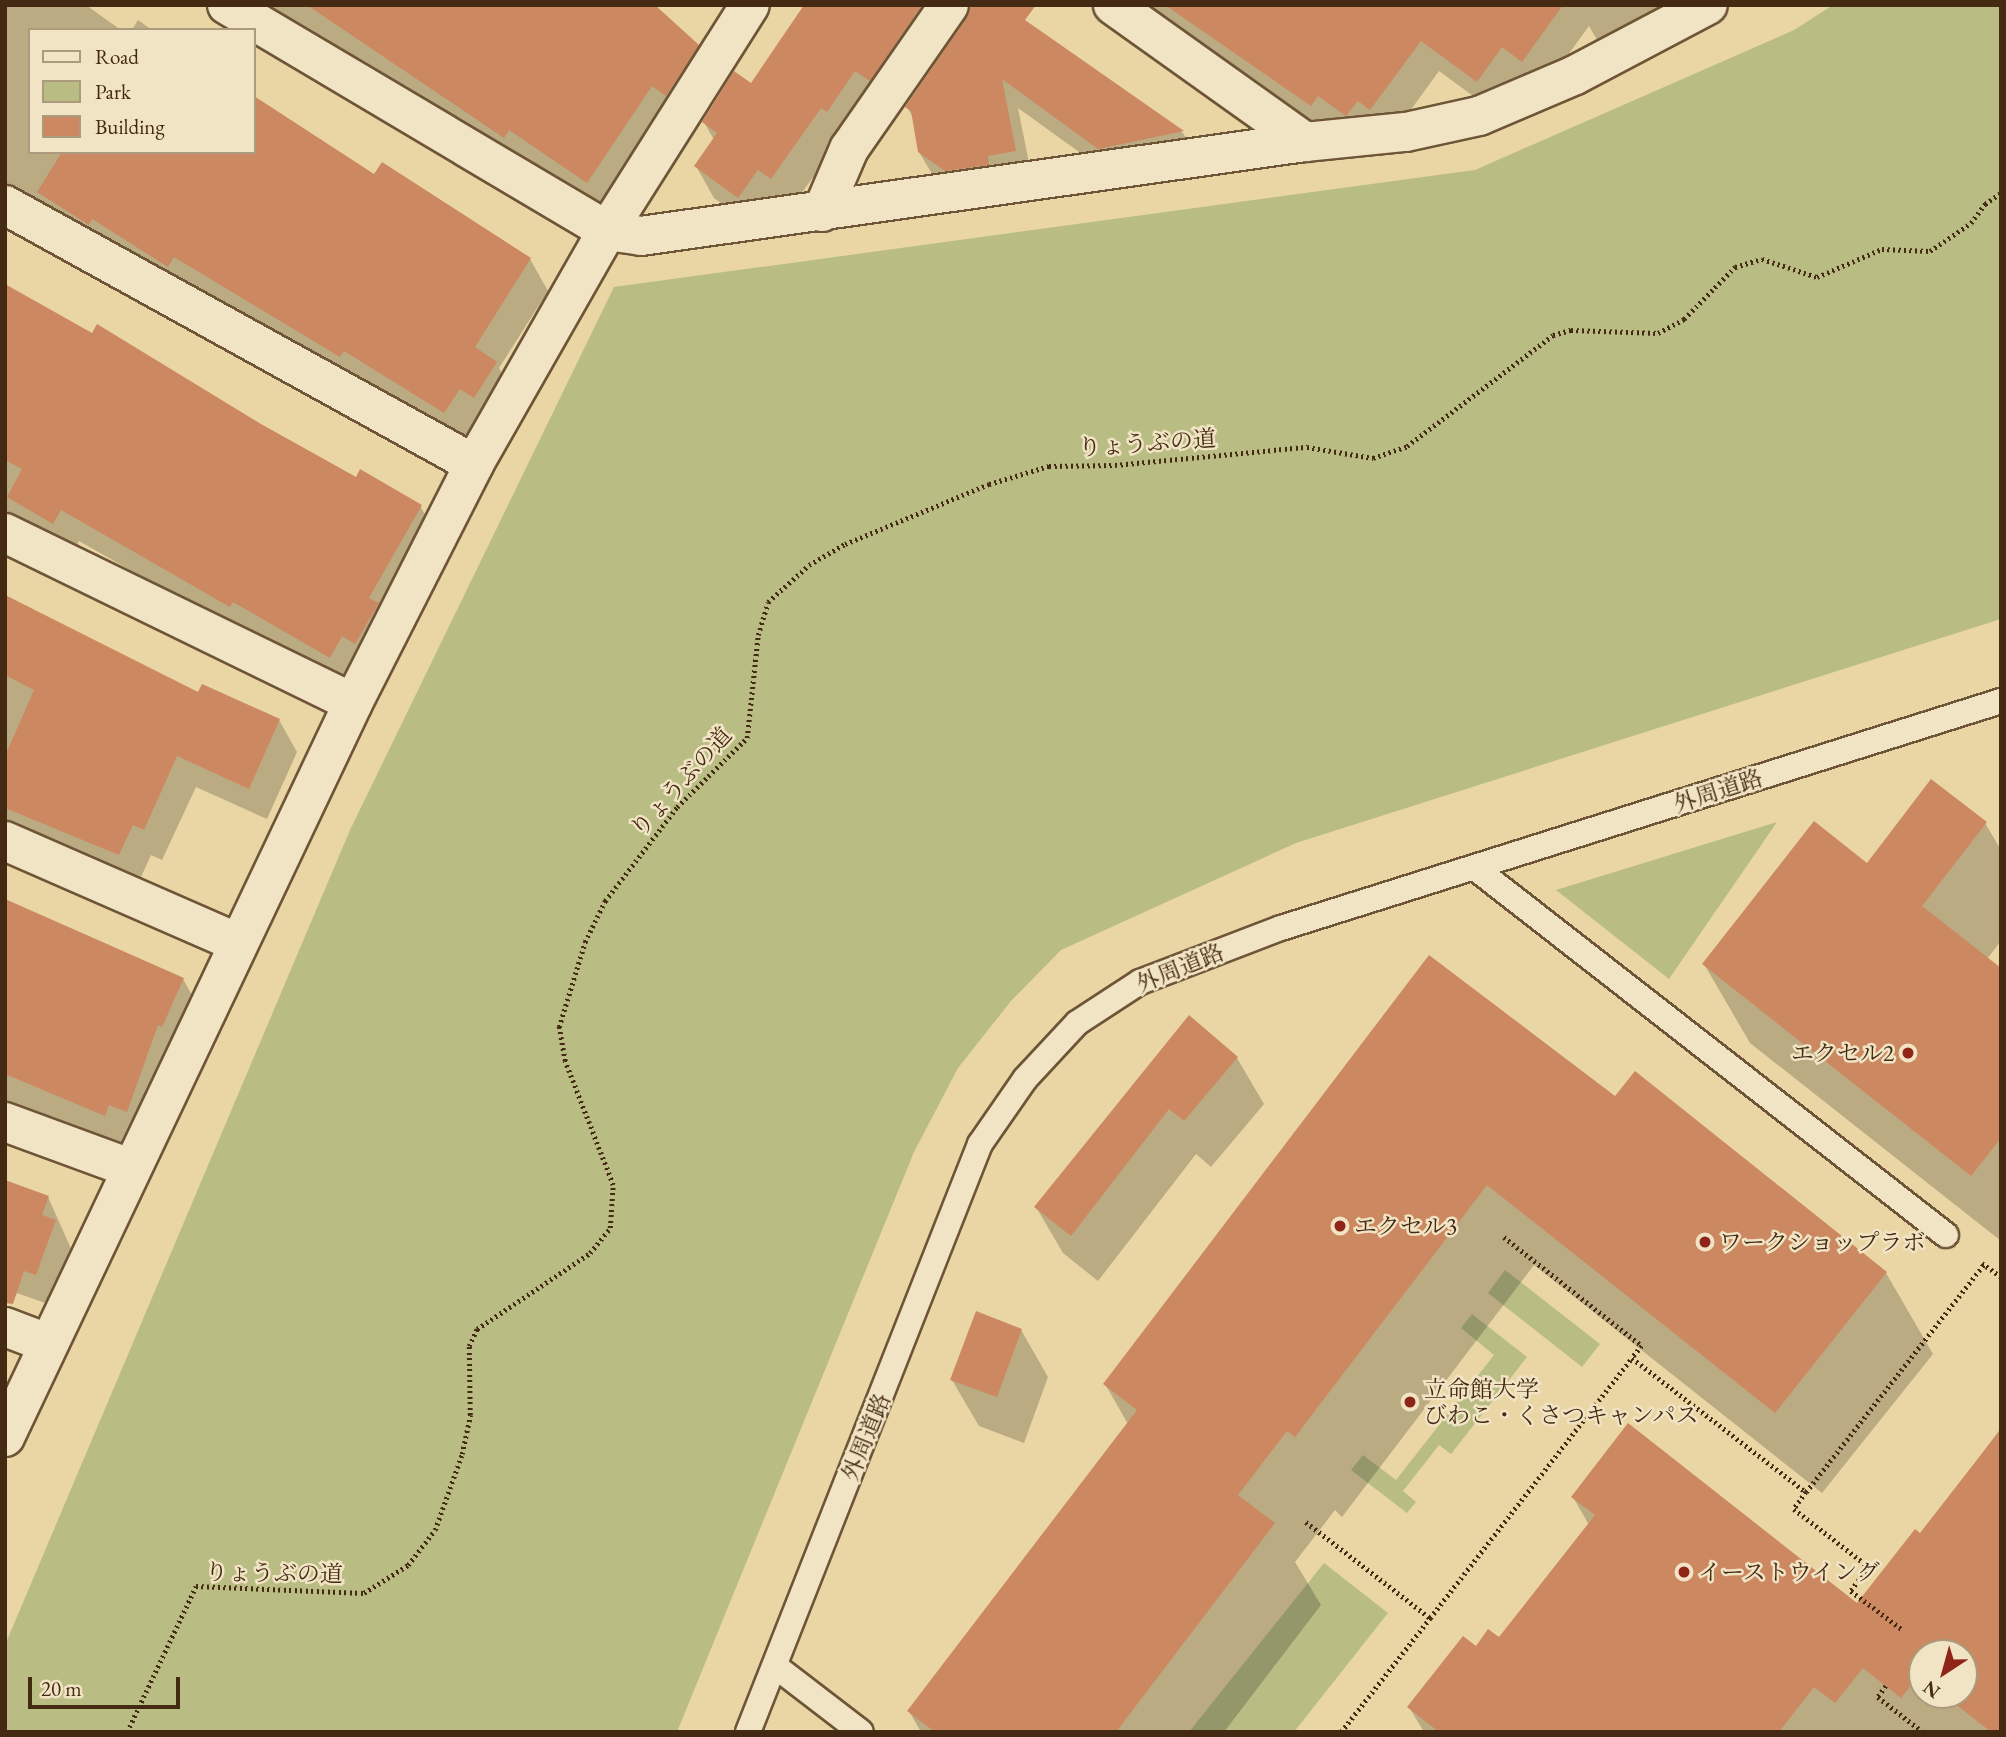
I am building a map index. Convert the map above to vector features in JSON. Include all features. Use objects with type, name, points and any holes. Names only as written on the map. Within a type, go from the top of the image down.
[{"type":"street","points":[[227,5],[607,232],[641,236],[1305,142],[1406,132],[1479,116],[1575,75],[1708,5]]},
{"type":"street","points":[[5,1437],[47,1343],[353,703],[474,464],[607,232],[750,5]]},
{"type":"street","points":[[822,212],[849,149],[949,5]]},
{"type":"street","points":[[1113,5],[1305,142]]},
{"type":"street","points":[[5,205],[474,464]]},
{"type":"street","points":[[5,533],[353,703]]},
{"type":"street","points":[[5,841],[238,943]]},
{"type":"street","points":[[5,1122],[130,1168]]},
{"type":"street","points":[[5,1327],[47,1343]]},
{"type":"lane","name":"外周道路","points":[[748,1732],[980,1144],[1025,1079],[1077,1023],[1140,982],[1281,928],[2001,701]]},
{"type":"lane","points":[[1475,868],[1947,1235]]},
{"type":"lane","points":[[775,1666],[861,1732]]},
{"type":"path","name":"りょうぶの道","points":[[127,1732],[196,1586],[364,1592],[408,1565],[435,1530],[462,1454],[470,1415],[469,1346],[477,1329],[590,1253],[610,1228],[613,1185],[565,1061],[558,1027],[585,942],[605,901],[677,807],[747,738],[758,635],[768,602],[809,565],[845,544],[989,484],[1049,467],[1307,447],[1373,458],[1407,446],[1553,335],[1571,330],[1658,334],[1684,318],[1735,267],[1762,260],[1817,277],[1882,249],[1930,251],[1971,223],[1985,204],[2001,193]]},
{"type":"path","points":[[1341,1732],[1642,1346],[1504,1237]]},
{"type":"path","points":[[1903,1630],[1851,1591],[1869,1567],[1794,1509],[1984,1264]]},
{"type":"path","points":[[1632,1358],[1805,1492]]},
{"type":"path","points":[[1306,1522],[1430,1618]]},
{"type":"path","points":[[1886,1686],[1878,1697],[1923,1732]]},
{"type":"green space","points":[[1833,5],[2001,5],[2001,619],[1296,843],[1061,950],[1011,1001],[958,1068],[914,1152],[677,1732],[5,1732],[5,1645],[350,830],[614,287],[1475,170],[1794,30]]},
{"type":"green space","points":[[1777,822],[1669,979],[1556,890]]},
{"type":"green space","points":[[1505,1270],[1600,1344],[1582,1367],[1488,1293]]},
{"type":"green space","points":[[1472,1314],[1527,1357],[1451,1454],[1439,1445],[1403,1491],[1416,1502],[1407,1513],[1351,1470],[1363,1455],[1396,1480],[1494,1355],[1461,1328]]},
{"type":"green space","points":[[1324,1563],[1388,1613],[1294,1732],[1189,1732]]},
{"type":"building","points":[[307,5],[655,5],[699,45],[666,96],[652,86],[587,183],[509,130],[504,138]]},
{"type":"building","points":[[804,5],[922,5],[870,81],[855,71],[827,112],[821,108],[771,179],[758,170],[738,198],[694,166],[717,133],[702,122],[734,71],[751,83]]},
{"type":"building","points":[[971,5],[1036,5],[1025,20],[1184,131],[1098,149],[1002,79],[1016,151],[988,156],[989,165],[945,171],[918,152],[911,111],[905,107],[967,17]]},
{"type":"building","points":[[1165,5],[1563,5],[1522,62],[1502,47],[1477,82],[1421,41],[1370,110],[1358,101],[1346,116],[1318,96],[1311,106]]},
{"type":"building","points":[[256,97],[374,174],[382,162],[531,258],[475,347],[497,362],[474,398],[460,389],[444,413],[344,351],[340,357],[174,257],[168,267],[92,219],[89,225],[37,192],[61,154],[256,154]]},
{"type":"building","points":[[5,284],[92,333],[97,324],[261,424],[356,477],[360,469],[422,505],[369,598],[379,603],[355,644],[342,636],[330,658],[233,602],[230,607],[61,510],[53,524],[7,497],[22,469],[5,460]]},
{"type":"building","points":[[5,595],[198,692],[202,684],[280,719],[249,789],[177,756],[144,830],[133,825],[119,855],[5,808],[5,756],[34,690],[5,675]]},
{"type":"building","name":"エクセル2","points":[[1931,779],[1987,822],[1922,906],[2001,968],[2001,1138],[1971,1176],[1702,964],[1814,821],[1867,863]]},
{"type":"building","points":[[5,899],[184,978],[162,1027],[158,1025],[127,1112],[109,1105],[105,1116],[5,1074]]},
{"type":"building","name":"エクセル3","points":[[1429,955],[1615,1096],[1635,1071],[1887,1272],[1775,1413],[1487,1185],[1295,1437],[1287,1431],[1238,1495],[1275,1523],[1116,1732],[935,1732],[907,1711],[1137,1410],[1103,1384]]},
{"type":"building","points":[[1189,1015],[1238,1057],[1184,1121],[1169,1109],[1071,1236],[1034,1207]]},
{"type":"building","points":[[5,1180],[49,1196],[42,1215],[56,1220],[36,1275],[24,1271],[13,1304],[5,1303]]},
{"type":"building","points":[[976,1311],[1022,1329],[997,1397],[950,1380]]},
{"type":"building","name":"イーストウイング","points":[[1628,1423],[1857,1603],[1915,1529],[1920,1533],[2001,1429],[2001,1732],[1991,1732],[1962,1709],[1978,1709],[1978,1639],[1908,1639],[1908,1689],[1901,1698],[1863,1668],[1835,1703],[1814,1687],[1779,1732],[1439,1732],[1407,1707],[1463,1636],[1476,1646],[1488,1629],[1499,1637],[1595,1515],[1571,1497]]},
{"type":"place","name":"エクセル2","points":[[1908,1053]]},
{"type":"place","name":"エクセル3","points":[[1340,1226]]},
{"type":"place","name":"ワークショップラボ","points":[[1705,1242]]},
{"type":"place","name":"立命館大学 びわこ・くさつキャンパス","points":[[1410,1402]]},
{"type":"place","name":"イーストウイング","points":[[1684,1572]]}]
